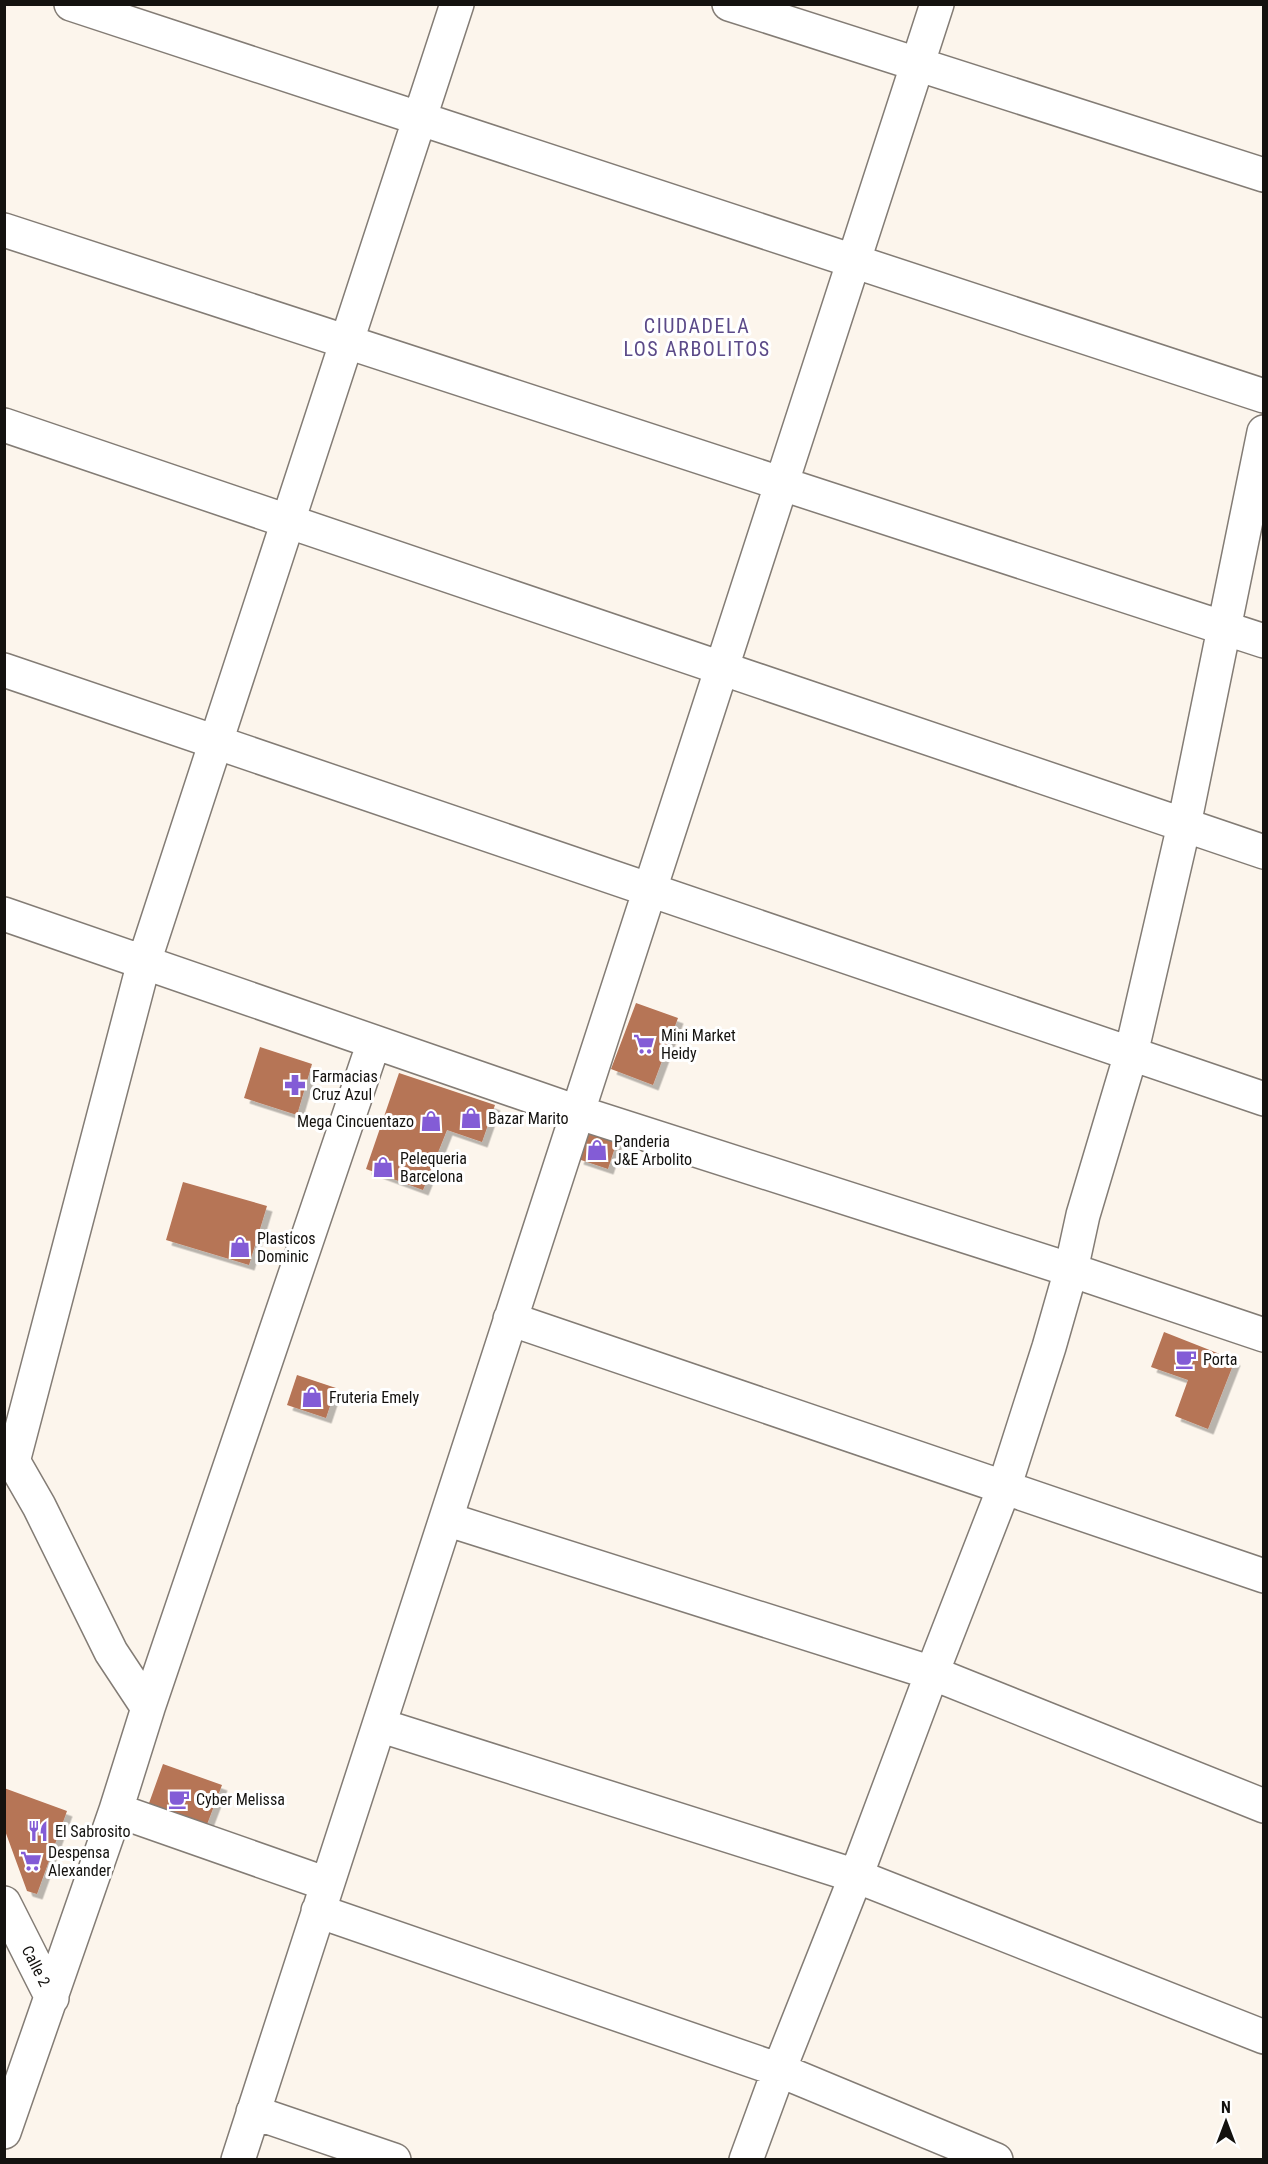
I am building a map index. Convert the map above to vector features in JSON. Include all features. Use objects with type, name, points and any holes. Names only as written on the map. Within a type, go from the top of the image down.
[{"type":"street","points":[[71,4],[1263,396]]},
{"type":"street","points":[[148,1708],[111,1652],[9,1451],[144,962],[457,4]]},
{"type":"street","points":[[729,4],[1263,175]]},
{"type":"street","points":[[238,2160],[937,4]]},
{"type":"street","points":[[4,230],[1263,641]]},
{"type":"street","points":[[4,425],[1263,852]]},
{"type":"street","points":[[746,2160],[1004,1488],[1049,1347],[1071,1270],[1083,1215],[1131,1054],[1184,825],[1263,432]]},
{"type":"street","points":[[4,670],[1263,1099]]},
{"type":"street","points":[[4,914],[578,1112],[1071,1270],[1263,1335]]},
{"type":"street","points":[[4,2132],[116,1810],[148,1708],[374,1042]]},
{"type":"street","points":[[510,1319],[1263,1576]]},
{"type":"street","points":[[446,1519],[932,1673],[1263,1806]]},
{"type":"street","points":[[379,1725],[856,1876],[1263,2037]]},
{"type":"street","points":[[116,1810],[323,1898],[779,2070],[996,2160]]},
{"type":"street","name":"Calle 2","points":[[4,1903],[52,1998]]},
{"type":"street","points":[[254,2112],[394,2160]]},
{"type":"building","name":"Mini Market Heidy","points":[[636,1003],[678,1018],[653,1085],[611,1069]]},
{"type":"building","points":[[260,1047],[312,1064],[297,1115],[244,1098]]},
{"type":"building","points":[[399,1073],[495,1105],[482,1142],[447,1130],[423,1190],[366,1169]]},
{"type":"building","name":"Panderia J&E Arbolito","points":[[588,1131],[617,1141],[608,1169],[578,1159]]},
{"type":"building","points":[[183,1182],[267,1206],[249,1265],[166,1240]]},
{"type":"building","points":[[1164,1332],[1235,1360],[1208,1429],[1175,1416],[1188,1380],[1151,1367]]},
{"type":"building","name":"Fruteria Emely","points":[[297,1375],[336,1388],[326,1418],[287,1405]]},
{"type":"building","points":[[163,1764],[222,1785],[206,1827],[148,1806]]},
{"type":"building","points":[[4,1788],[67,1811],[37,1894],[27,1891],[4,1828]]},
{"type":"place","name":"Mini Market Heidy","points":[[644,1044]]},
{"type":"place","name":"Farmacias Cruz Azul","points":[[295,1085]]},
{"type":"place","name":"Bazar Marito","points":[[471,1118]]},
{"type":"place","name":"Mega Cincuentazo","points":[[431,1121]]},
{"type":"place","name":"Panderia J&E Arbolito","points":[[597,1150]]},
{"type":"place","name":"Pelequeria Barcelona","points":[[383,1167]]},
{"type":"place","name":"Plasticos Dominic","points":[[240,1247]]},
{"type":"place","name":"Porta","points":[[1186,1359]]},
{"type":"place","name":"Fruteria Emely","points":[[312,1397]]},
{"type":"place","name":"Cyber Melissa","points":[[179,1799]]},
{"type":"place","name":"El Sabrosito","points":[[38,1831]]},
{"type":"place","name":"Despensa Alexander","points":[[31,1861]]},
{"type":"district","name":"CIUDADELA LOS ARBOLITOS","points":[[697,338]]}]
